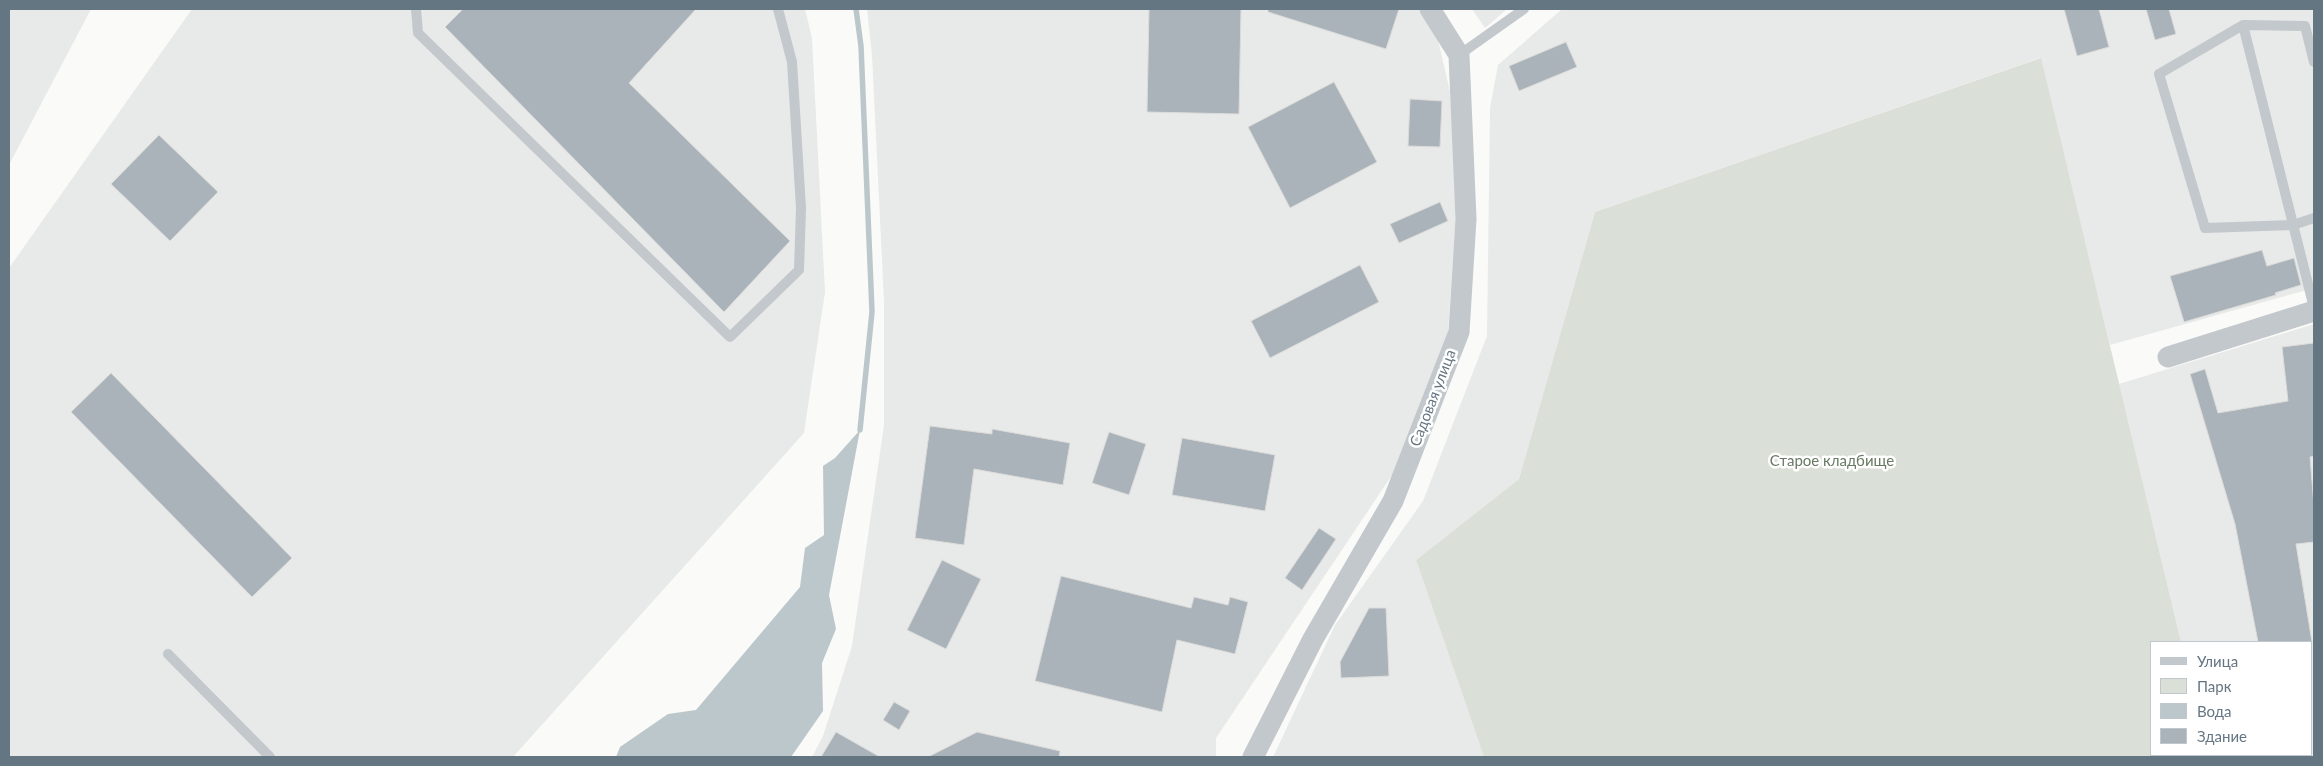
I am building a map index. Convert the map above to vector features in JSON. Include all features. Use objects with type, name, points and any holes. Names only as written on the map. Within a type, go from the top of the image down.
[{"type":"street","name":"Садовая улица","points":[[1253,757],[1312,639],[1393,501],[1459,332],[1466,218],[1459,55],[1430,9]]},
{"type":"street","points":[[2168,356],[2314,310]]},
{"type":"lane","points":[[416,9],[418,33],[730,337],[799,270],[801,208],[792,62],[778,9]]},
{"type":"lane","points":[[1459,55],[1524,9]]},
{"type":"lane","points":[[2243,25],[2314,310]]},
{"type":"lane","points":[[2314,62],[2305,26],[2243,25],[2159,74],[2204,228],[2293,225],[2314,218]]},
{"type":"lane","points":[[168,654],[270,757]]},
{"type":"shaded area","points":[[9,9],[91,9],[9,165]]},
{"type":"shaded area","points":[[192,9],[805,9],[812,38],[825,292],[804,433],[513,757],[9,757],[9,268]]},
{"type":"shaded area","points":[[867,9],[1431,9],[1450,92],[1457,201],[1447,347],[1394,472],[1216,738],[1216,757],[812,757],[823,736],[852,646],[884,425],[884,301],[872,55]]},
{"type":"shaded area","points":[[1472,9],[1507,9],[1485,28]]},
{"type":"shaded area","points":[[1562,9],[2314,9],[2314,288],[2110,345],[2040,58],[1595,212],[1519,479],[1416,560],[1484,757],[1273,757],[1335,625],[1423,501],[1487,336],[1490,108],[1498,65]]},
{"type":"shaded area","points":[[2314,324],[2314,757],[2209,757],[2313,756],[2313,641],[2181,641],[2119,384]]},
{"type":"green space","name":"Старое кладбище","points":[[2041,58],[2181,641],[2150,641],[2150,756],[2209,757],[1484,757],[1416,560],[1519,479],[1595,212]]},
{"type":"water","points":[[860,430],[829,595],[836,629],[822,663],[823,711],[791,757],[616,757],[620,747],[668,714],[696,710],[800,587],[805,548],[824,535],[823,466],[835,458]]},
{"type":"building","points":[[463,9],[696,9],[629,83],[790,241],[724,312],[445,27]]},
{"type":"building","points":[[1149,9],[1241,9],[1239,114],[1147,112]]},
{"type":"building","points":[[1268,9],[1399,9],[1386,49],[1268,12]]},
{"type":"building","points":[[2064,9],[2099,9],[2109,47],[2077,56]]},
{"type":"building","points":[[2146,9],[2169,9],[2176,34],[2155,40]]},
{"type":"building","points":[[1566,42],[1577,67],[1519,91],[1509,66]]},
{"type":"building","points":[[1334,82],[1377,162],[1290,208],[1248,127]]},
{"type":"building","points":[[1410,99],[1442,101],[1440,147],[1408,146]]},
{"type":"building","points":[[159,135],[218,192],[170,241],[111,184]]},
{"type":"building","points":[[1440,202],[1448,221],[1399,243],[1390,224]]},
{"type":"building","points":[[2262,250],[2267,266],[2294,258],[2301,285],[2275,293],[2276,295],[2184,322],[2170,276]]},
{"type":"building","points":[[1360,265],[1379,302],[1270,358],[1251,321]]},
{"type":"building","points":[[2314,343],[2314,456],[2310,457],[2314,506],[2314,542],[2296,544],[2312,641],[2258,641],[2235,524],[2190,374],[2205,369],[2218,413],[2288,401],[2282,347]]},
{"type":"building","points":[[111,373],[292,558],[252,597],[71,412]]},
{"type":"building","points":[[930,426],[992,434],[992,429],[1070,443],[1063,485],[974,469],[964,545],[915,538]]},
{"type":"building","points":[[1109,432],[1146,444],[1129,495],[1092,483]]},
{"type":"building","points":[[1182,438],[1275,455],[1265,511],[1172,495]]},
{"type":"building","points":[[1319,528],[1336,539],[1302,590],[1285,578]]},
{"type":"building","points":[[942,560],[981,579],[946,649],[907,630]]},
{"type":"building","points":[[1061,576],[1191,608],[1194,597],[1228,605],[1230,597],[1248,602],[1235,654],[1177,640],[1162,712],[1035,681]]},
{"type":"building","points":[[1369,608],[1386,608],[1389,676],[1341,678],[1340,662]]},
{"type":"building","points":[[894,702],[910,711],[899,730],[883,720]]},
{"type":"building","points":[[836,732],[880,757],[821,757]]},
{"type":"building","points":[[977,732],[1060,751],[1059,757],[928,757]]},
{"type":"waterway","points":[[856,9],[861,46],[872,312],[860,430]]}]
